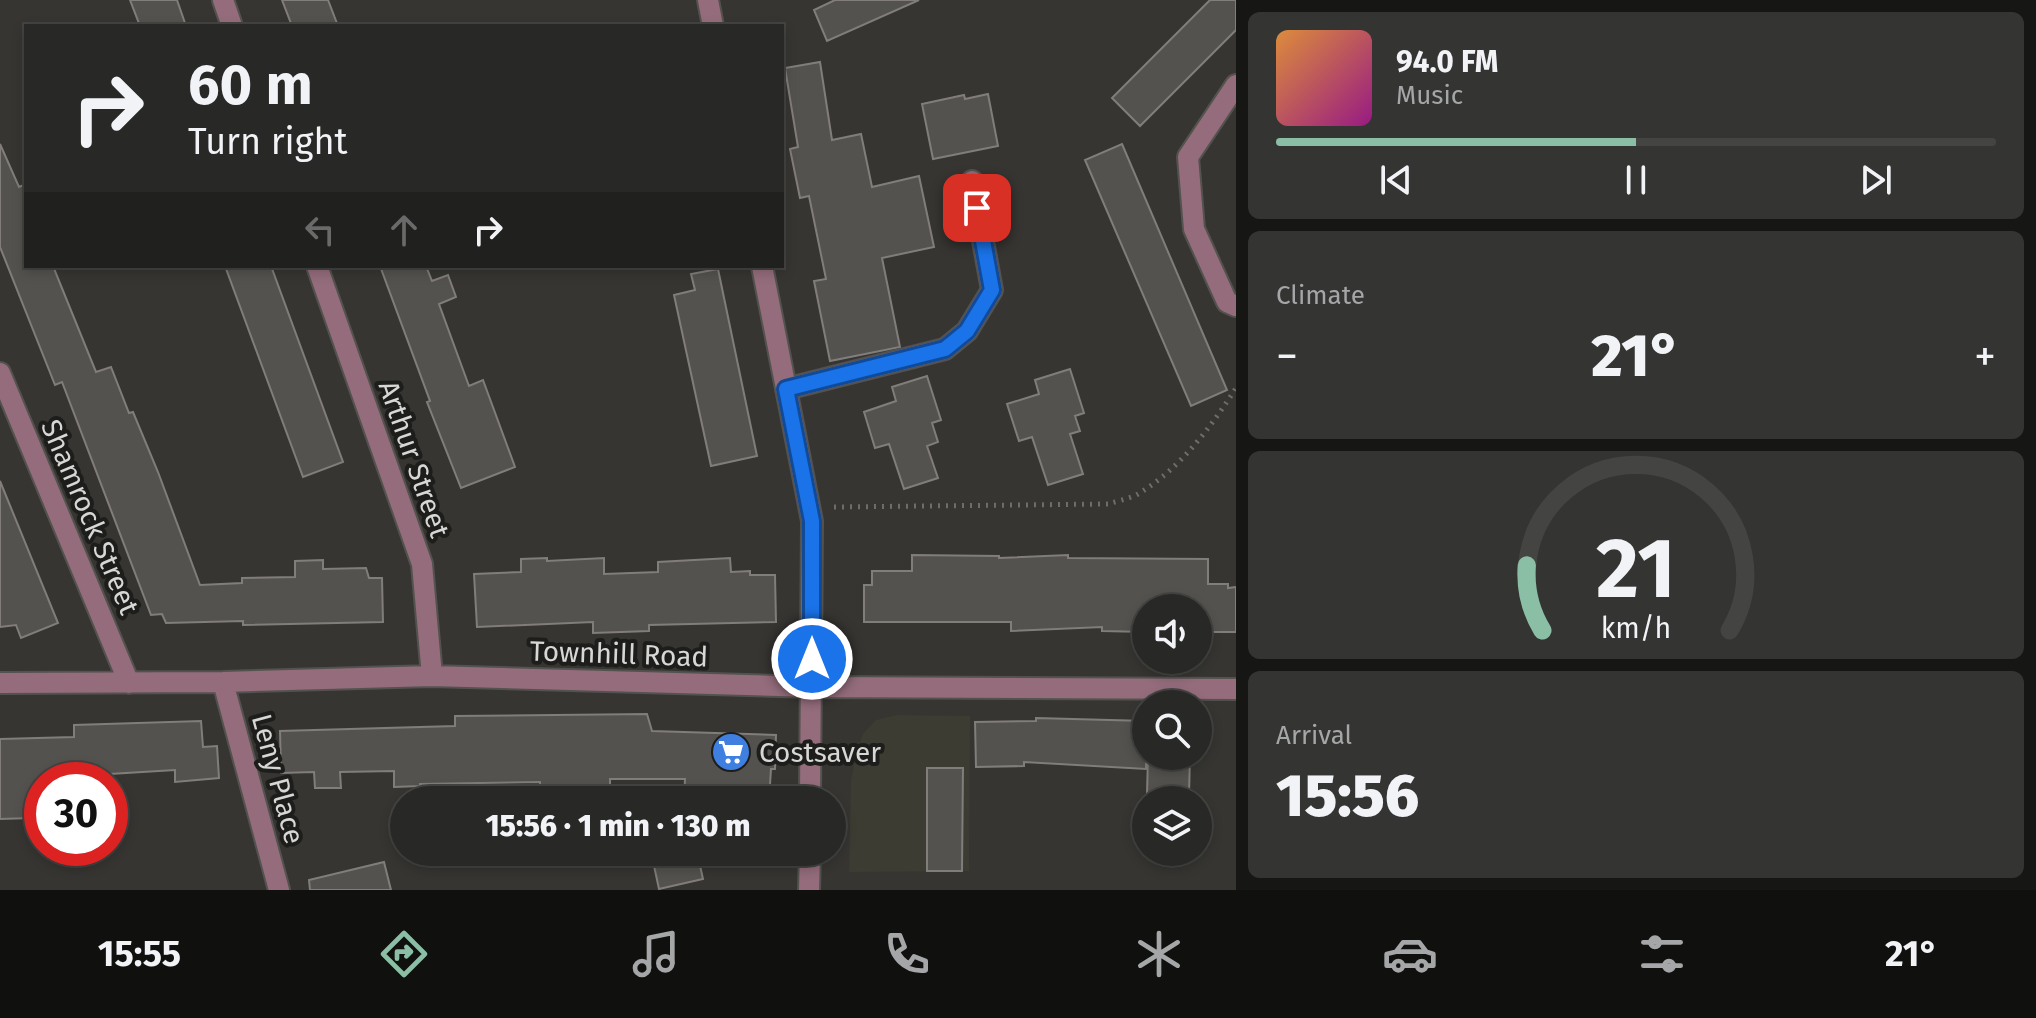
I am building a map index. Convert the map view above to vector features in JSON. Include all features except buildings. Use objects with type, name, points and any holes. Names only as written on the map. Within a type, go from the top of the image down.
[{"type":"street","points":[[223,0],[231,24]]},
{"type":"street","points":[[708,0],[713,24]]},
{"type":"street","points":[[1236,85],[1188,157],[1194,229],[1227,302],[1236,306]]},
{"type":"street","points":[[786,389],[945,349],[967,331],[992,290],[972,181]]},
{"type":"street","name":"Arthur Street","points":[[318,268],[422,564],[432,676]]},
{"type":"street","points":[[762,268],[812,521],[810,786]]},
{"type":"street","name":"Shamrock Street","points":[[0,373],[129,683]]},
{"type":"street","name":"Townhill Road","points":[[0,683],[223,682],[432,676],[812,687],[1236,689]]},
{"type":"street","name":"Leny Place","points":[[223,682],[279,890]]},
{"type":"street","points":[[809,890],[810,866]]},
{"type":"path","points":[[810,508],[1108,504],[1137,495],[1174,466],[1217,419],[1236,388]]},
{"type":"shaded area","points":[[897,715],[970,716],[969,871],[849,872],[851,780],[857,751],[863,734],[876,720]]},
{"type":"place","name":"Costsaver","points":[[731,752]]},
{"type":"route","points":[[812,659],[812,521],[786,389],[945,349],[967,331],[992,290],[977,208]]}]
